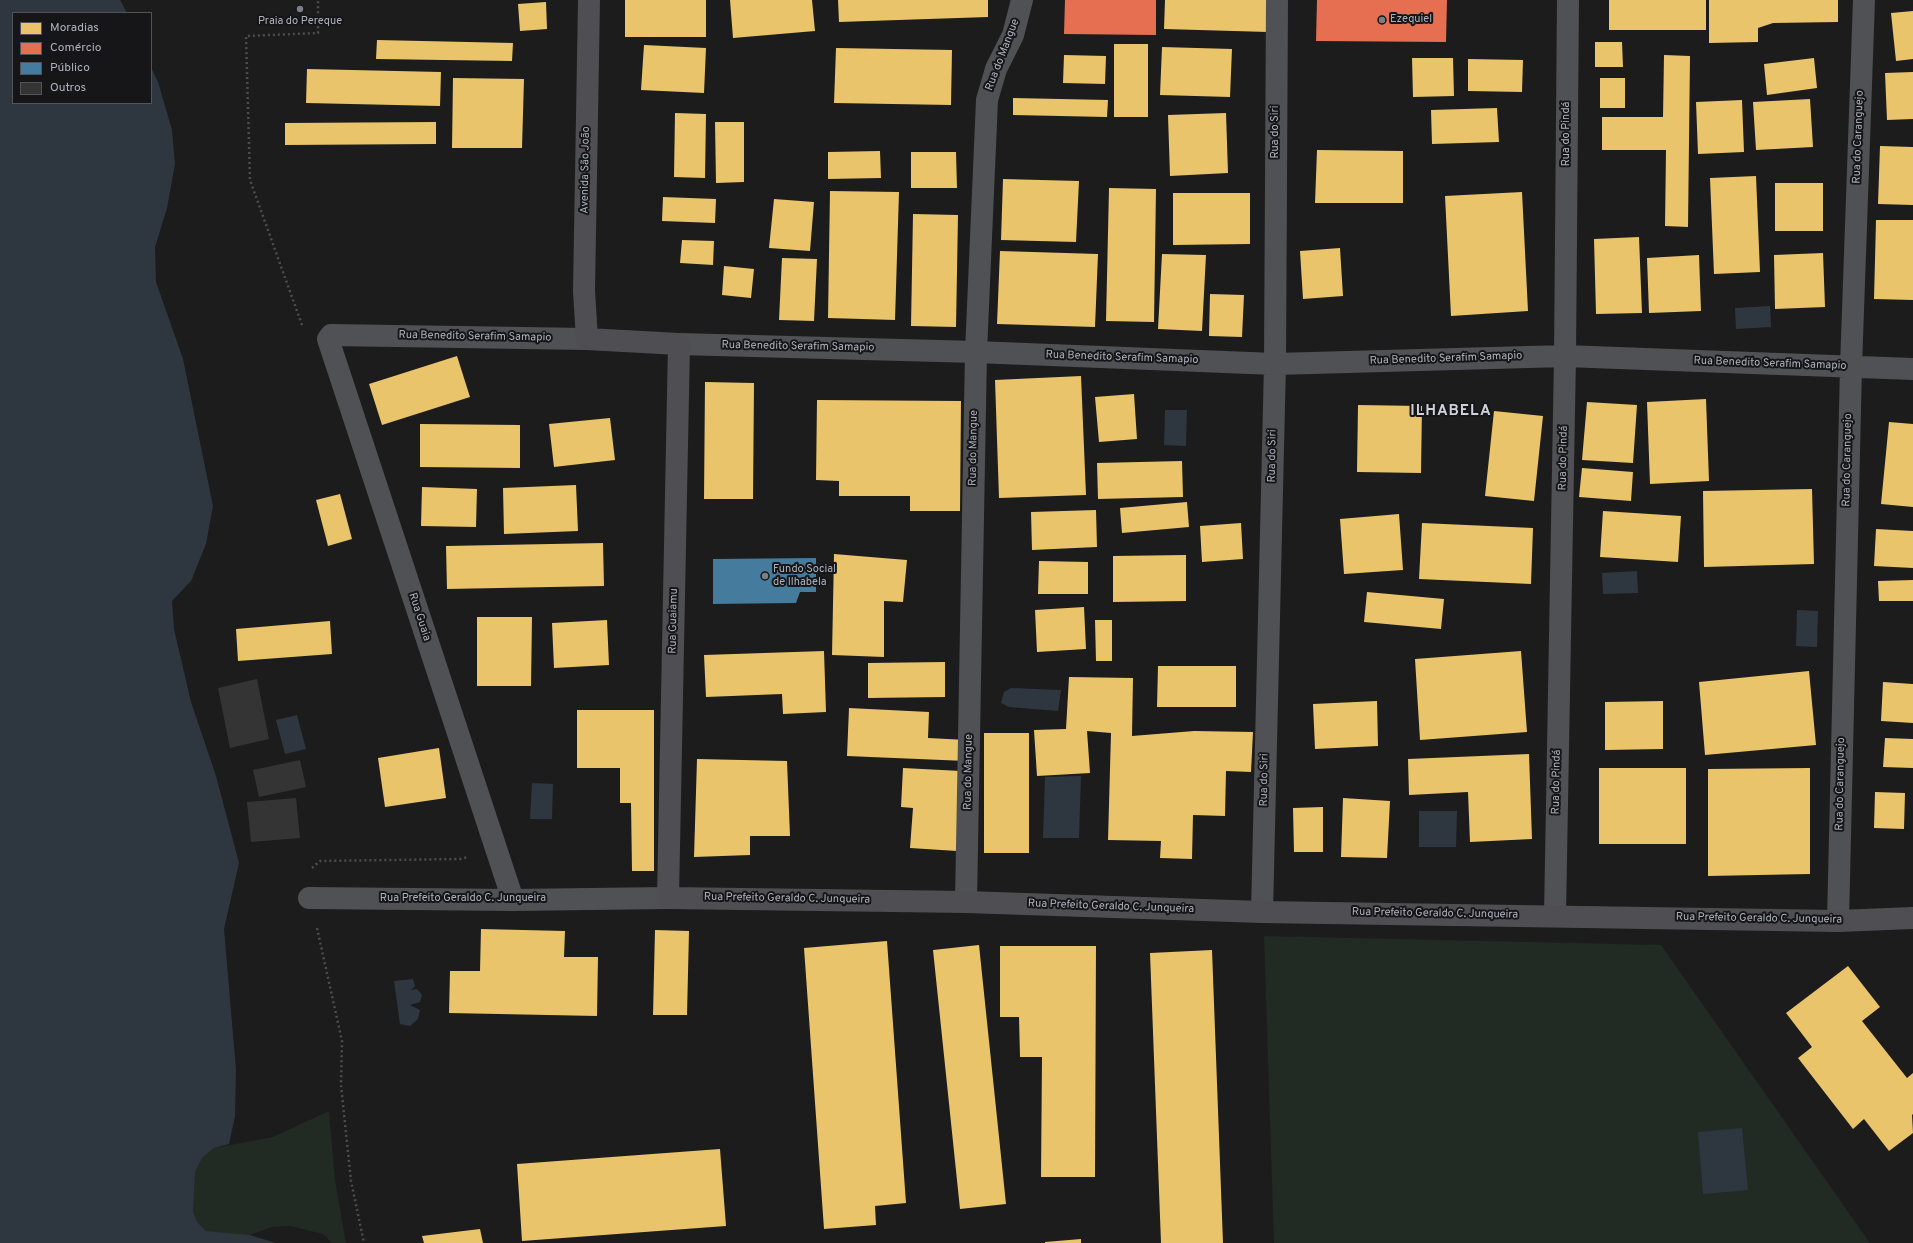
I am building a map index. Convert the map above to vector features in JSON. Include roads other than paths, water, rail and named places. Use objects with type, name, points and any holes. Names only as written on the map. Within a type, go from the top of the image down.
[{"type":"main road","name":"Avenida São João","points":[[587,339],[584,291],[589,0]]},
{"type":"main road","name":"Rua Benedito Serafim Samapio","points":[[587,339],[679,344]]},
{"type":"main road","name":"Rua Guaiamu","points":[[668,898],[679,344]]},
{"type":"main road","name":"Rua Prefeito Geraldo C. Junqueira","points":[[668,898],[966,902],[1262,912],[1555,915],[1838,921],[1913,918]]},
{"type":"street","name":"Rua do Mangue","points":[[966,902],[976,352],[987,100],[996,69],[1013,34],[1022,0]]},
{"type":"street","name":"Rua do Siri","points":[[1262,912],[1275,364],[1277,0]]},
{"type":"street","name":"Rua do Pindá","points":[[1555,915],[1566,356],[1568,0]]},
{"type":"street","name":"Rua do Caranguejo","points":[[1838,921],[1851,367],[1864,0]]},
{"type":"street","name":"Rua Benedito Serafim Samapio","points":[[331,335],[587,339]]},
{"type":"street","name":"Rua Guaia","points":[[331,335],[328,339],[329,343],[352,406],[431,654],[513,900]]},
{"type":"street","name":"Rua Benedito Serafim Samapio","points":[[679,344],[976,352],[1275,364],[1566,356],[1913,369]]},
{"type":"street","name":"Rua Prefeito Geraldo C. Junqueira","points":[[309,898],[513,900],[668,898]]},
{"type":"place","name":"Praia do Pereque","points":[[300,9]]},
{"type":"place","name":"Ezequiel","points":[[1382,20]]},
{"type":"place","name":"Fundo Social de Ilhabela","points":[[765,576]]},
{"type":"district","name":"ILHABELA","points":[[1451,412]]}]
